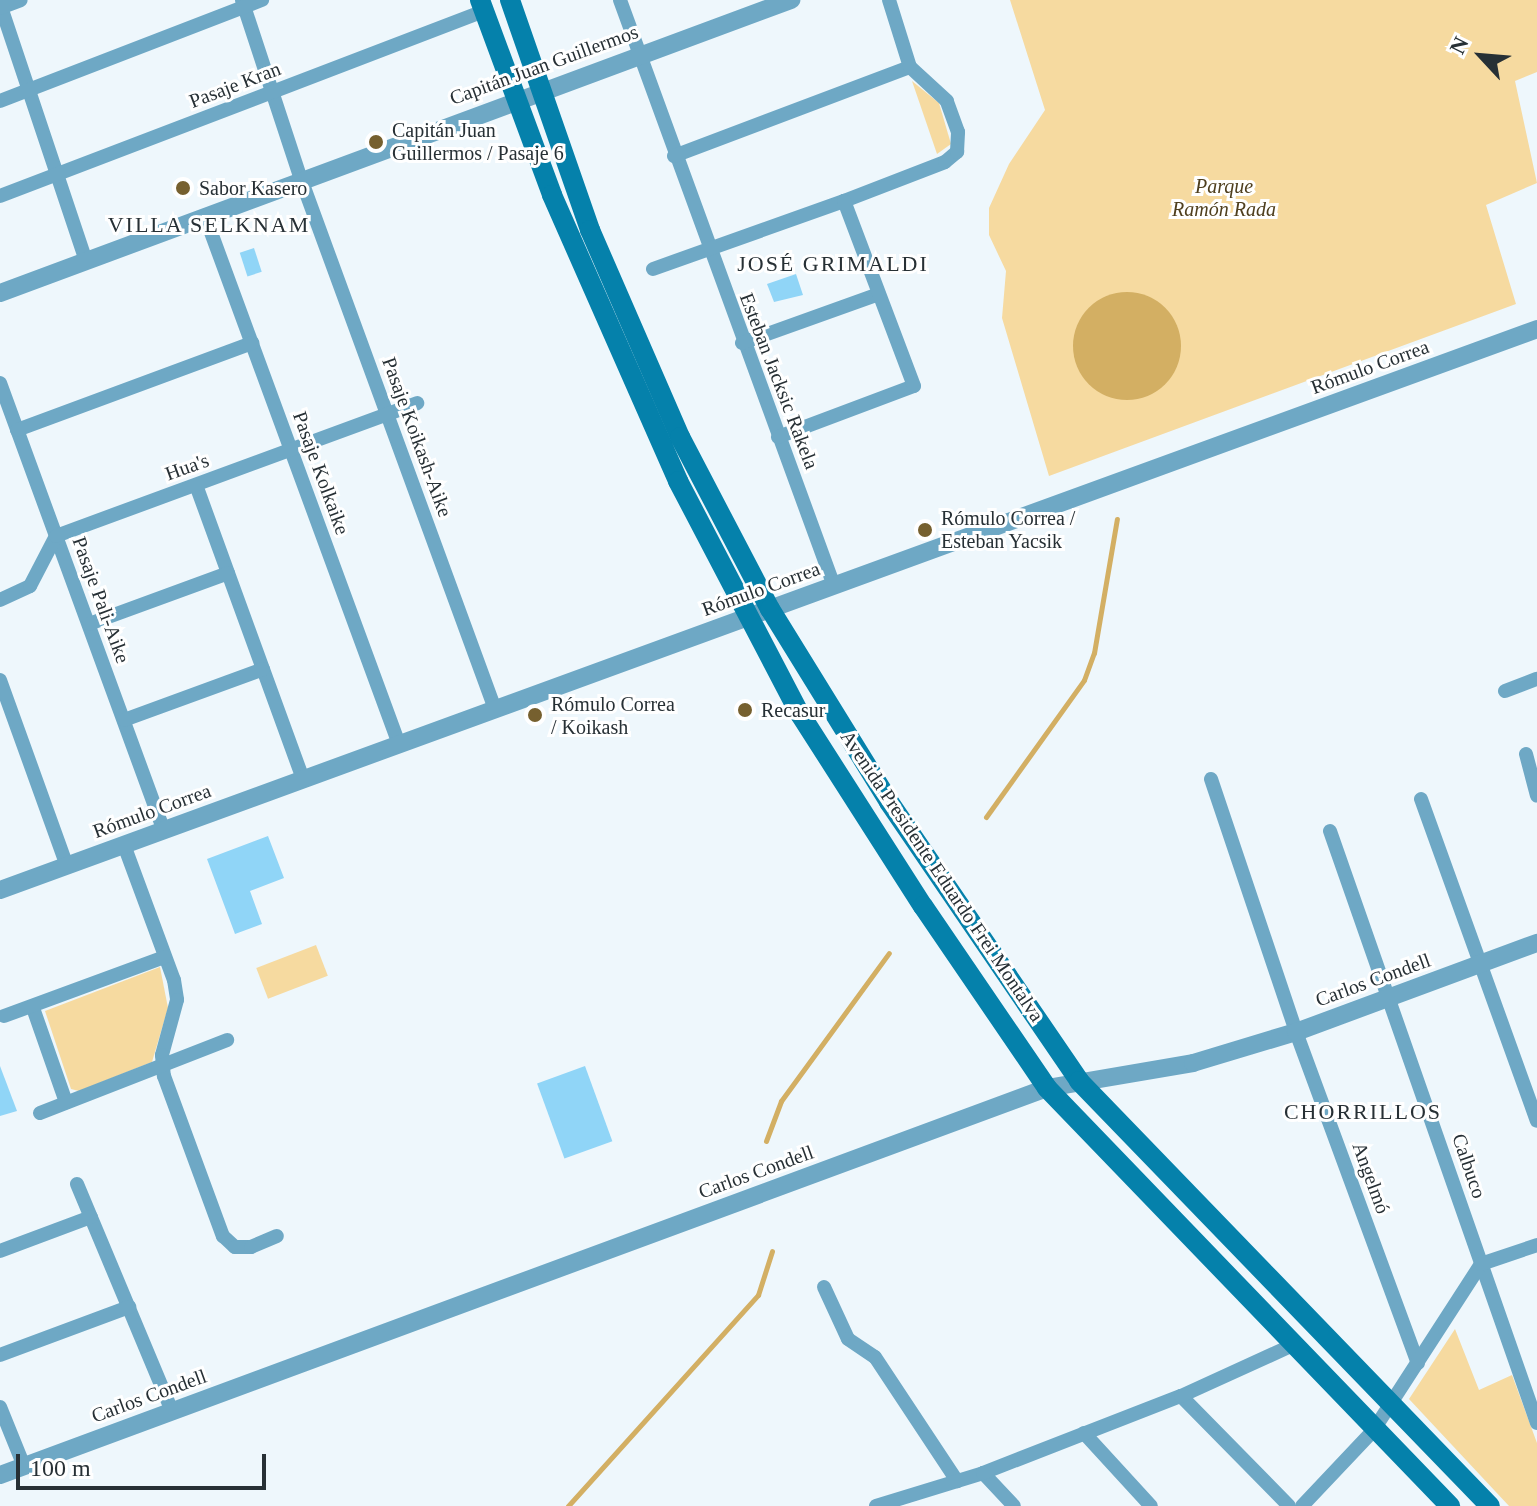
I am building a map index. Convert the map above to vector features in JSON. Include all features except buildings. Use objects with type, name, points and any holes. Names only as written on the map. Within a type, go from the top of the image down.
[{"type":"main road","name":"Avenida Presidente Eduardo Frei Montalva","points":[[510,0],[539,89],[648,369],[770,609],[889,802],[1079,1081],[1490,1506]]},
{"type":"main road","name":"Avenida Presidente Eduardo Frei Montalva","points":[[482,6],[515,98],[634,386],[747,618],[800,714],[898,868],[1047,1088],[1295,1344],[1373,1431],[1450,1506]]},
{"type":"street","points":[[21,0],[0,7],[86,261]]},
{"type":"street","points":[[0,101],[243,4],[262,0]]},
{"type":"street","name":"Esteban Jacksic Rakela","points":[[620,0],[742,343],[834,586]]},
{"type":"street","name":"Capitán Juan Guillermos","points":[[0,293],[539,89],[791,0]]},
{"type":"street","points":[[653,269],[844,201],[945,162],[957,152],[958,132],[947,101],[910,67],[889,0]]},
{"type":"street","name":"Pasaje Koikash-Aike","points":[[243,4],[301,179],[495,709]]},
{"type":"street","name":"Pasaje Kran","points":[[0,196],[272,92],[482,6]]},
{"type":"street","points":[[674,156],[910,67]]},
{"type":"street","points":[[778,437],[914,386],[844,201]]},
{"type":"street","name":"Pasaje Kolkaike","points":[[205,216],[399,744]]},
{"type":"street","points":[[742,343],[879,294]]},
{"type":"street","name":"Rómulo Correa","points":[[0,890],[1537,329]]},
{"type":"street","points":[[17,430],[252,343]]},
{"type":"street","name":"Pasaje Pali-Aike","points":[[0,383],[164,830]]},
{"type":"street","name":"Hua's","points":[[56,536],[417,403]]},
{"type":"street","points":[[196,485],[303,779]]},
{"type":"street","points":[[0,600],[30,586],[56,536]]},
{"type":"street","points":[[89,624],[228,573]]},
{"type":"street","points":[[124,720],[263,669]]},
{"type":"street","points":[[1505,691],[1537,679]]},
{"type":"street","points":[[0,680],[67,866]]},
{"type":"street","points":[[1526,754],[1537,796]]},
{"type":"street","name":"Angelmó","points":[[1211,779],[1296,1032],[1418,1363]]},
{"type":"street","points":[[1421,799],[1537,1121]]},
{"type":"street","name":"Calbuco","points":[[1330,831],[1537,1423]]},
{"type":"street","points":[[124,845],[177,1000],[162,1065],[223,1236],[235,1247],[251,1247],[277,1236]]},
{"type":"street","name":"Carlos Condell","points":[[0,1475],[1047,1088],[1193,1063],[1296,1032],[1537,943]]},
{"type":"street","points":[[4,1016],[33,1008],[164,957]]},
{"type":"street","points":[[33,1008],[66,1102]]},
{"type":"street","points":[[40,1113],[227,1040]]},
{"type":"street","points":[[77,1184],[172,1411]]},
{"type":"street","points":[[0,1251],[91,1217]]},
{"type":"street","points":[[1302,1506],[1373,1431],[1481,1264],[1537,1245]]},
{"type":"street","points":[[824,1287],[848,1339],[875,1357],[957,1481]]},
{"type":"street","points":[[0,1355],[129,1307]]},
{"type":"street","points":[[876,1506],[983,1473],[1181,1396],[1295,1344]]},
{"type":"street","points":[[1181,1396],[1289,1506]]},
{"type":"street","points":[[0,1407],[24,1466]]},
{"type":"street","points":[[1084,1433],[1151,1506]]},
{"type":"street","points":[[983,1473],[1014,1506]]},
{"type":"green space","name":"Parque Ramón Rada","points":[[1010,0],[1537,0],[1537,72],[1515,81],[1537,183],[1486,205],[1516,304],[1049,476],[1002,318],[1006,271],[989,235],[989,208],[1009,164],[1045,110]]},
{"type":"green space","points":[[912,81],[939,103],[951,144],[937,154]]},
{"type":"green space","points":[[316,945],[328,976],[268,999],[256,968]]},
{"type":"green space","points":[[160,967],[168,1008],[152,1062],[79,1091],[71,1089],[45,1011]]},
{"type":"green space","points":[[1455,1329],[1479,1390],[1512,1375],[1537,1443],[1537,1506],[1509,1506],[1409,1399]]},
{"type":"shaded area","points":[[1127,292],[1148,296],[1165,308],[1177,325],[1181,346],[1177,367],[1165,384],[1148,396],[1127,400],[1106,396],[1089,384],[1077,367],[1073,346],[1077,325],[1089,308],[1106,296]]},
{"type":"waterway","points":[[986,817],[1084,680],[1094,653],[1117,519]]},
{"type":"waterway","points":[[766,1141],[781,1101],[889,953]]},
{"type":"waterway","points":[[568,1506],[758,1295],[772,1251]]},
{"type":"place","name":"Capitán Juan Guillermos / Pasaje 6","points":[[376,142]]},
{"type":"place","name":"Sabor Kasero","points":[[183,188]]},
{"type":"place","name":"Rómulo Correa / Esteban Yacsik","points":[[925,530]]},
{"type":"place","name":"Recasur","points":[[745,710]]},
{"type":"place","name":"Rómulo Correa / Koikash","points":[[535,715]]},
{"type":"district","name":"VILLA SELKNAM","points":[[209,225]]},
{"type":"district","name":"JOSÉ GRIMALDI","points":[[833,264]]},
{"type":"district","name":"CHORRILLOS","points":[[1363,1112]]}]
